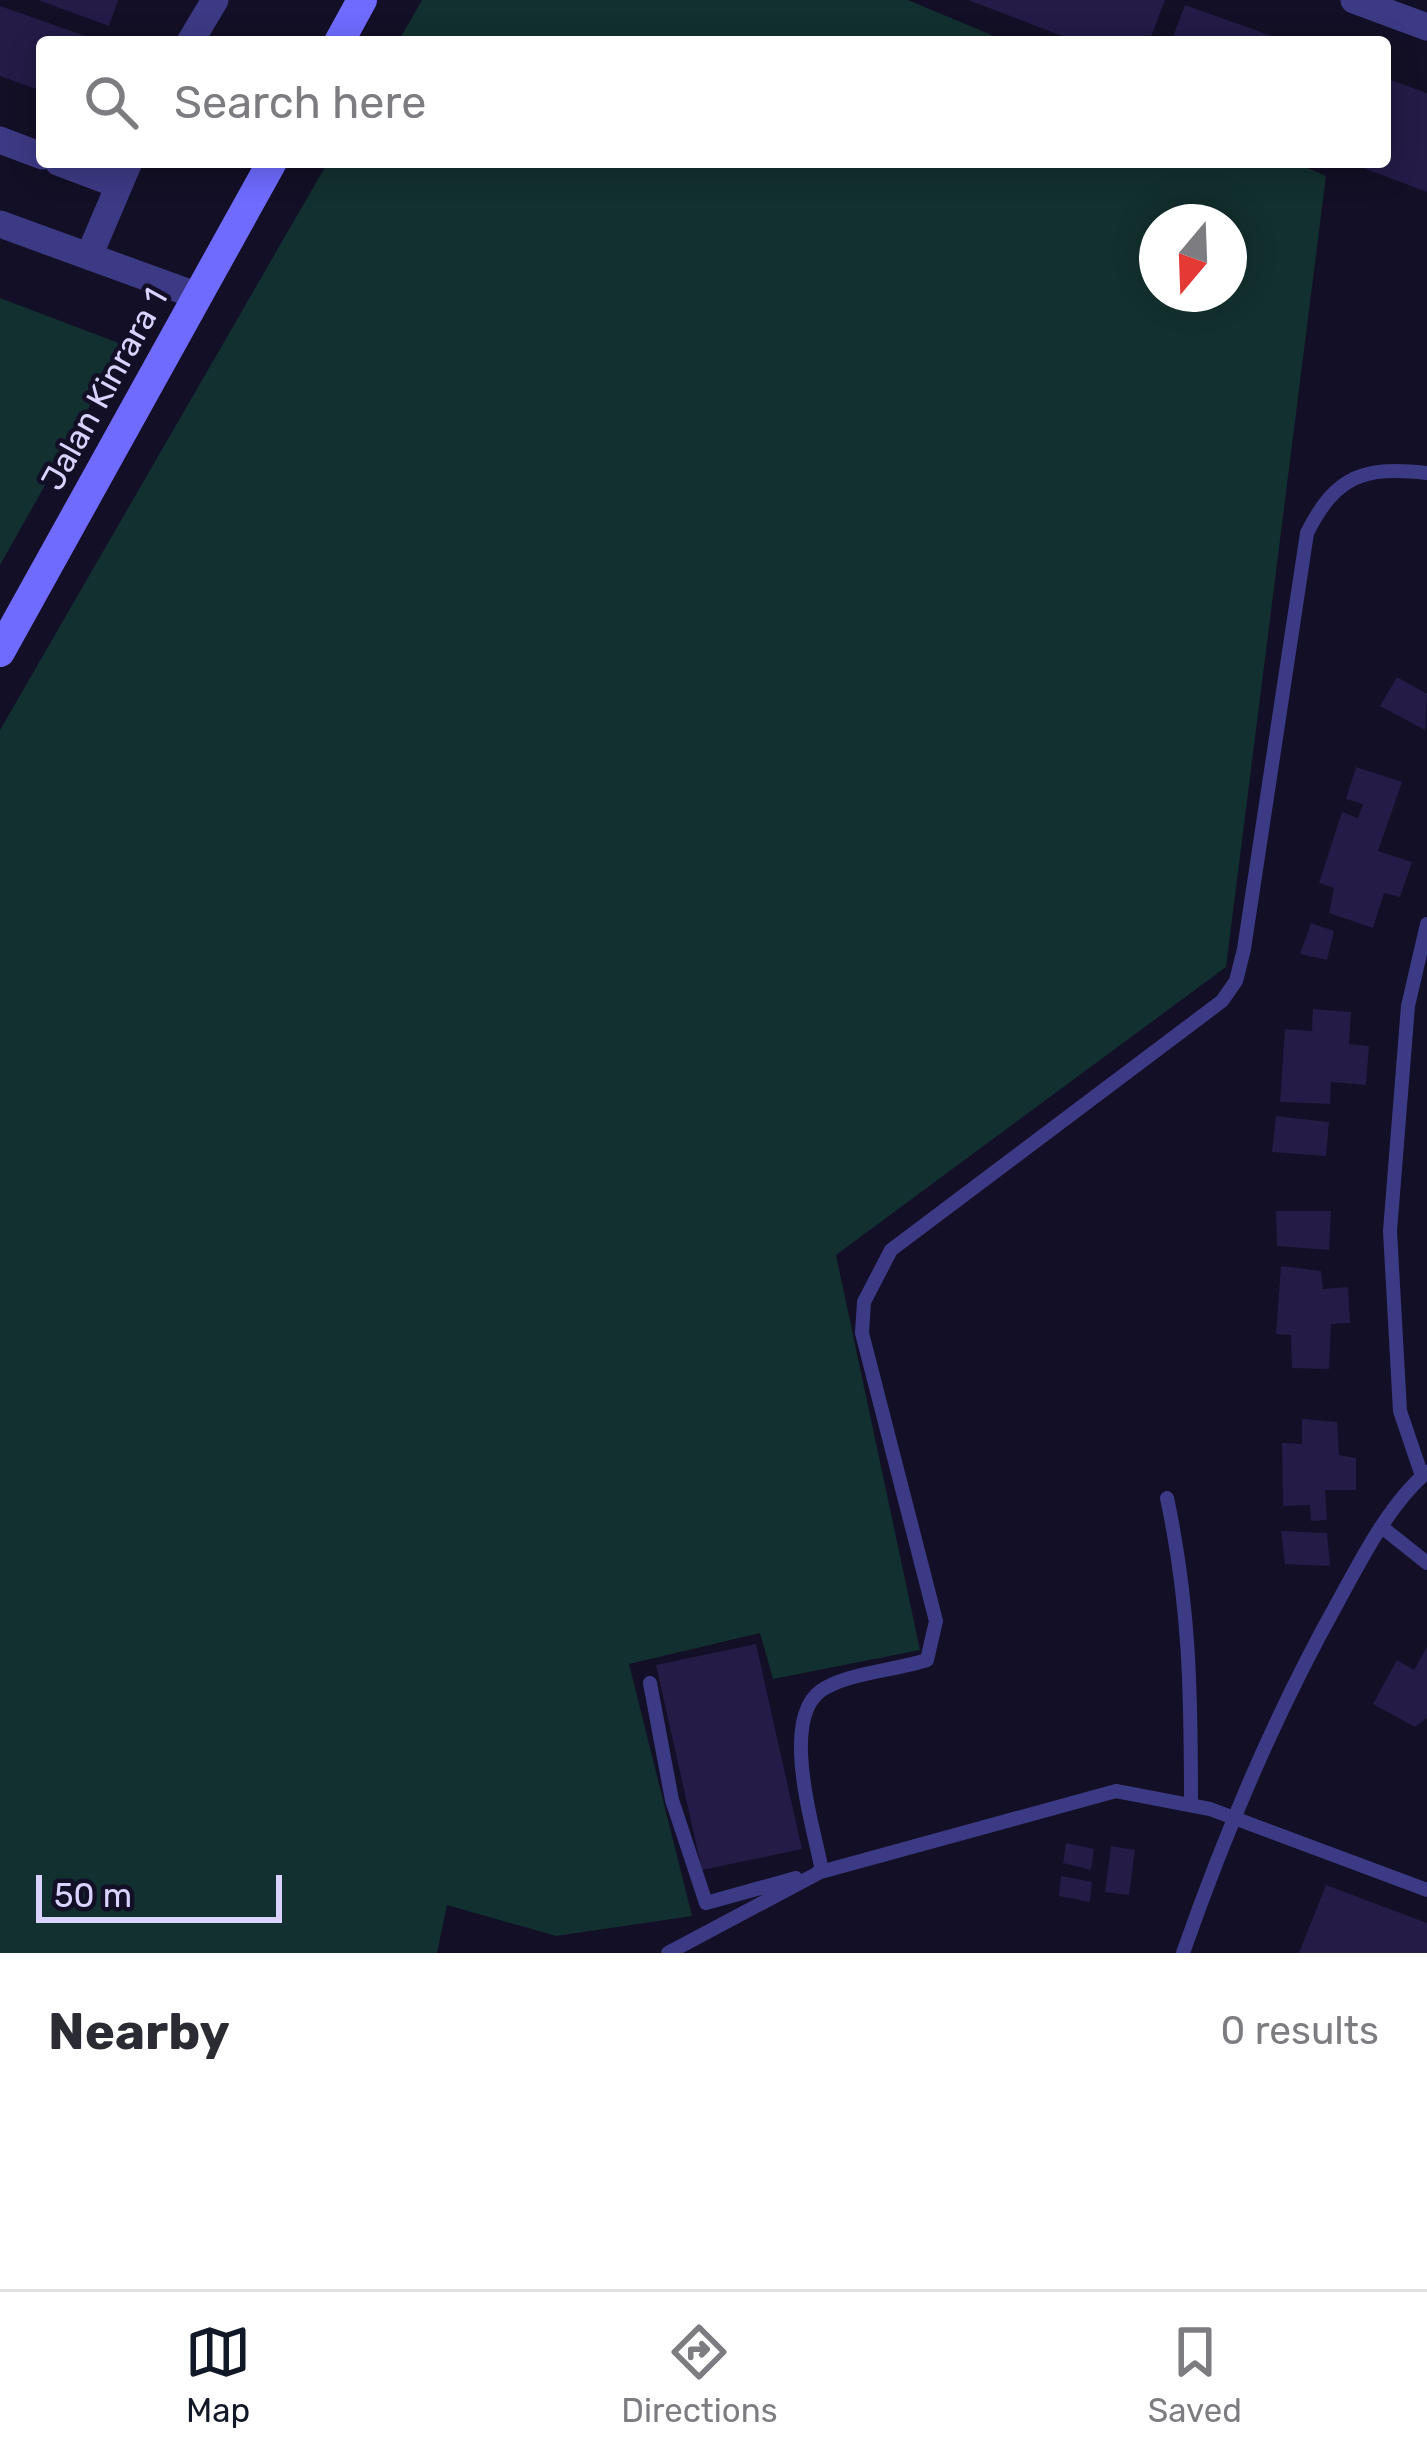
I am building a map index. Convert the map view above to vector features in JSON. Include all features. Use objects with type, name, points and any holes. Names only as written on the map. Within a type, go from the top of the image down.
[{"type":"street","points":[[194,36],[215,0]]},
{"type":"street","points":[[342,36],[362,0]]},
{"type":"street","points":[[1354,0],[1427,27]]},
{"type":"street","points":[[0,140],[36,154]]},
{"type":"street","points":[[89,256],[124,173],[94,168]]},
{"type":"street","name":"Jalan Kinrara 1","points":[[0,652],[269,168]]},
{"type":"street","points":[[0,224],[198,296]]},
{"type":"lane","points":[[822,1871],[798,1741],[808,1705],[825,1687],[927,1660],[935,1637],[936,1621],[862,1333],[874,1278],[891,1250],[1222,1000],[1235,981],[1244,949],[1307,532],[1323,501],[1345,480],[1390,469],[1427,472]]},
{"type":"lane","points":[[1183,1953],[1231,1816],[1288,1692],[1383,1528],[1424,1474],[1400,1412],[1390,1231],[1408,1006],[1427,924]]},
{"type":"lane","points":[[1167,1498],[1186,1587],[1191,1805]]},
{"type":"lane","points":[[1383,1528],[1427,1563]]},
{"type":"lane","points":[[650,1683],[672,1800],[706,1903],[1116,1791],[1231,1816],[1427,1890]]},
{"type":"lane","points":[[668,1953],[822,1871]]},
{"type":"green space","points":[[422,0],[908,0],[994,36],[401,36]]},
{"type":"green space","points":[[325,168],[1308,168],[1326,176],[1226,967],[836,1255],[920,1650],[773,1679],[760,1633],[629,1664],[692,1916],[556,1936],[447,1905],[437,1953],[0,1953],[0,730]]},
{"type":"green space","points":[[0,298],[124,345],[0,565]]},
{"type":"building","points":[[38,0],[118,0],[109,26]]},
{"type":"building","points":[[968,0],[1165,0],[1151,36],[1062,36]]},
{"type":"building","points":[[1185,5],[1272,36],[1173,36]]},
{"type":"building","points":[[0,6],[86,36],[36,36],[36,89],[0,76]]},
{"type":"building","points":[[1391,80],[1427,93],[1427,192],[1363,168],[1391,168]]},
{"type":"building","points":[[1397,677],[1427,694],[1425,730],[1380,706]]},
{"type":"building","points":[[1356,767],[1402,782],[1378,851],[1412,862],[1400,897],[1384,893],[1373,928],[1329,913],[1334,888],[1319,883],[1342,812],[1358,818],[1363,804],[1346,799]]},
{"type":"building","points":[[1311,923],[1334,931],[1327,960],[1300,954]]},
{"type":"building","points":[[1313,1009],[1351,1012],[1349,1044],[1369,1046],[1366,1085],[1331,1082],[1330,1104],[1280,1102],[1285,1029],[1312,1031]]},
{"type":"building","points":[[1276,1116],[1329,1122],[1326,1156],[1272,1152]]},
{"type":"building","points":[[1276,1211],[1331,1211],[1329,1250],[1277,1246]]},
{"type":"building","points":[[1281,1266],[1321,1271],[1323,1289],[1348,1287],[1350,1323],[1331,1324],[1329,1369],[1292,1368],[1291,1335],[1276,1334]]},
{"type":"building","points":[[1302,1419],[1337,1422],[1339,1455],[1356,1458],[1356,1490],[1325,1490],[1327,1520],[1311,1521],[1310,1505],[1283,1506],[1282,1443],[1302,1444]]},
{"type":"building","points":[[1281,1531],[1327,1533],[1330,1566],[1285,1564]]},
{"type":"building","points":[[756,1644],[802,1849],[702,1870],[656,1665]]},
{"type":"building","points":[[1427,1647],[1427,1718],[1415,1727],[1373,1704],[1397,1660],[1414,1670]]},
{"type":"building","points":[[1066,1843],[1094,1849],[1091,1870],[1063,1863]]},
{"type":"building","points":[[1111,1846],[1135,1850],[1129,1895],[1105,1892]]},
{"type":"building","points":[[1061,1876],[1092,1882],[1090,1902],[1059,1896]]},
{"type":"building","points":[[1326,1885],[1427,1923],[1427,1953],[1299,1953]]}]
